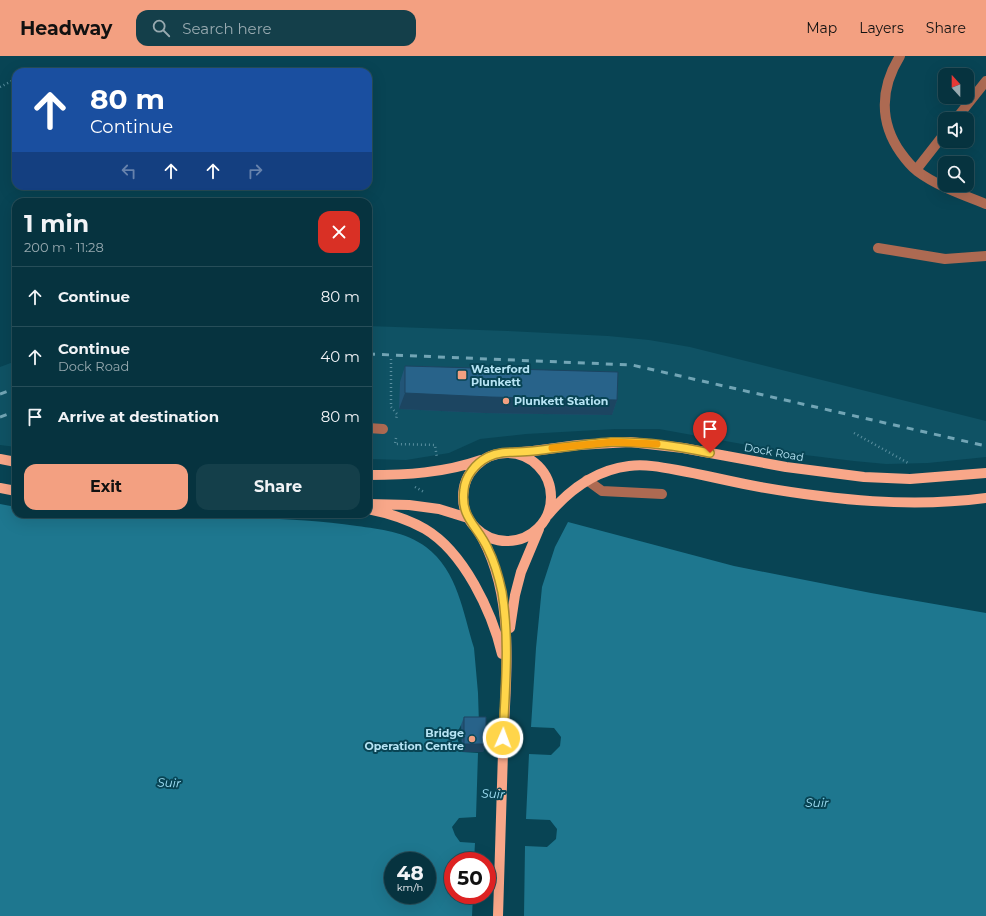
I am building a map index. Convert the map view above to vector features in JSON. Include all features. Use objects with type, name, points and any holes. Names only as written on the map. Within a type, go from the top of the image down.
[{"type":"main road","name":"Dock Road","points":[[511,453],[597,443],[647,443],[801,469],[864,477],[910,479],[986,473]]},
{"type":"main road","points":[[372,475],[414,479],[503,453],[520,454],[540,466],[546,475],[552,492],[552,501],[545,521],[536,531],[528,537],[517,541],[505,542],[490,538],[477,529]]},
{"type":"main road","points":[[488,457],[475,467],[467,478],[463,500],[468,518],[477,529],[488,548],[494,563],[502,593],[505,625],[505,676],[498,916]]},
{"type":"main road","points":[[0,459],[12,461]]},
{"type":"main road","points":[[548,515],[571,491],[587,480],[607,470],[640,465],[656,466],[760,487],[851,500],[925,503],[986,498]]},
{"type":"main road","points":[[0,488],[12,490]]},
{"type":"main road","points":[[372,504],[408,505],[432,508],[451,512],[468,518]]},
{"type":"main road","points":[[372,510],[405,519],[426,530],[453,554],[473,582],[492,623],[499,644],[505,676]]},
{"type":"main road","points":[[505,676],[515,595],[521,572],[540,526]]},
{"type":"lane","points":[[900,56],[893,68],[885,98],[885,115],[889,131],[897,148],[916,170],[950,189],[986,204]]},
{"type":"lane","points":[[962,112],[986,81]]},
{"type":"lane","points":[[916,170],[938,142]]},
{"type":"lane","points":[[878,248],[945,259],[986,256]]},
{"type":"lane","points":[[372,428],[383,429]]},
{"type":"lane","points":[[587,480],[602,491],[662,494]]},
{"type":"path","points":[[0,87],[12,82]]},
{"type":"path","points":[[391,360],[391,407],[397,414],[396,420]]},
{"type":"path","points":[[854,432],[910,464]]},
{"type":"path","points":[[396,438],[395,444],[435,445],[438,458],[431,460]]},
{"type":"path","points":[[414,479],[414,487],[426,493],[426,496]]},
{"type":"shaded area","points":[[372,326],[608,336],[649,340],[690,347],[986,421],[986,457],[928,463],[886,464],[797,454],[659,429],[615,429],[526,434],[480,439],[449,453],[406,460],[372,459]]},
{"type":"shaded area","points":[[12,362],[12,446],[0,445],[0,367]]},
{"type":"water","name":"Suir","points":[[0,504],[12,506],[12,518],[262,518],[342,524],[384,530],[401,535],[426,547],[437,557],[445,568],[458,593],[474,648],[536,648],[542,587],[555,547],[568,522],[734,566],[871,593],[986,613],[986,916],[0,916]]},
{"type":"pier","points":[[474,648],[536,648],[531,727],[554,728],[561,737],[560,746],[551,755],[529,754],[526,819],[550,820],[557,829],[556,839],[547,847],[525,846],[524,916],[472,916],[473,904],[496,904],[496,852],[474,852],[475,843],[460,842],[452,827],[459,818],[476,817],[478,753],[462,752],[456,735],[461,725],[479,725]]},
{"type":"building","points":[[405,366],[618,372],[617,400],[405,393]]},
{"type":"building","name":"Bridge Operation Centre","points":[[464,717],[486,717],[486,744],[464,744]]},
{"type":"railway","points":[[372,354],[632,365],[986,446]]},
{"type":"railway","points":[[0,394],[12,390]]},
{"type":"railway","points":[[0,417],[12,412]]},
{"type":"slow traffic","points":[[552,448],[613,442],[657,444]]},
{"type":"place","name":"Waterford Plunkett","points":[[462,375]]},
{"type":"place","name":"Plunkett Station","points":[[506,401]]},
{"type":"place","name":"Bridge Operation Centre","points":[[472,739]]},
{"type":"route","points":[[503,738],[506,650],[504,606],[494,563],[488,548],[477,529],[472,525],[465,511],[463,500],[467,478],[481,461],[495,454],[521,453],[578,445],[613,442],[647,443],[710,453]]}]
